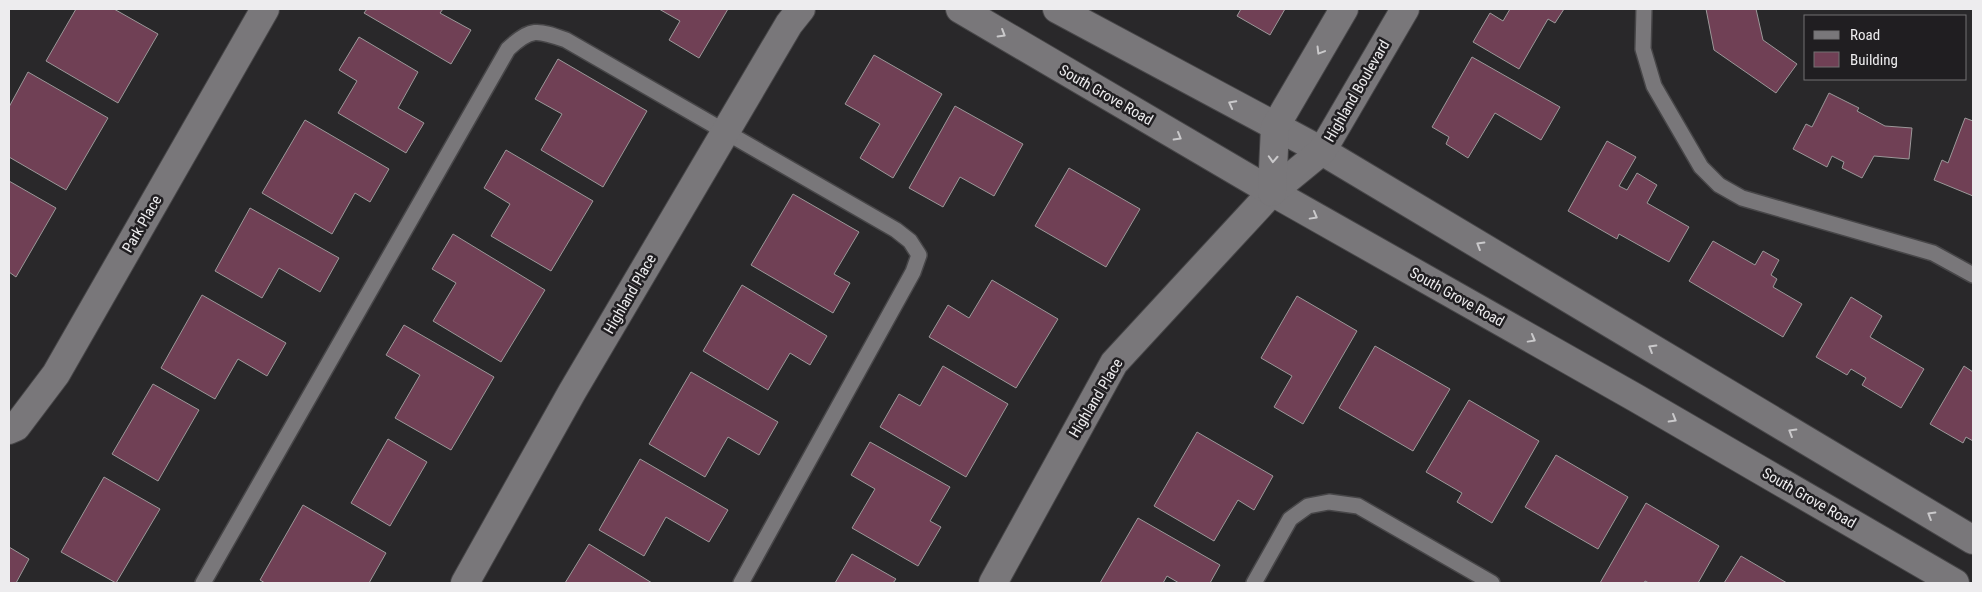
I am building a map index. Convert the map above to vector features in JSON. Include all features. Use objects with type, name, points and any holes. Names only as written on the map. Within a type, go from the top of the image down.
[{"type":"main road","name":"Park Place","points":[[9,430],[16,427],[56,374],[265,9]]},
{"type":"main road","name":"Highland Place","points":[[465,583],[572,392],[789,24],[801,9]]},
{"type":"main road","name":"South Grove Road","points":[[960,9],[1272,192],[1636,398],[1955,583]]},
{"type":"main road","points":[[1057,9],[1322,151],[1973,540]]},
{"type":"main road","points":[[1272,192],[1275,127],[1344,9]]},
{"type":"main road","name":"Highland Boulevard","points":[[1272,192],[1322,151],[1405,9]]},
{"type":"main road","name":"Highland Place","points":[[993,583],[1114,363],[1272,192]]},
{"type":"lane","points":[[1644,9],[1643,50],[1654,86],[1701,167],[1719,185],[1742,198],[1933,253],[1973,275]]},
{"type":"lane","points":[[203,583],[508,49],[523,35],[542,32],[566,40],[896,230],[910,240],[919,255],[913,272],[742,583]]},
{"type":"lane","points":[[1254,583],[1290,518],[1308,506],[1329,502],[1358,506],[1492,583]]},
{"type":"building","points":[[76,9],[114,9],[158,34],[118,103],[46,61]]},
{"type":"building","points":[[367,9],[443,9],[440,13],[471,30],[451,64],[364,13]]},
{"type":"building","points":[[659,9],[728,9],[699,58],[669,40],[680,21]]},
{"type":"building","points":[[1241,9],[1285,9],[1270,35],[1237,16]]},
{"type":"building","points":[[1510,9],[1564,9],[1555,23],[1548,19],[1519,69],[1473,42],[1490,13],[1503,21]]},
{"type":"building","points":[[1706,9],[1756,9],[1763,40],[1797,64],[1776,93],[1714,50]]},
{"type":"building","points":[[359,37],[418,72],[398,108],[424,123],[406,153],[338,113],[357,81],[339,70]]},
{"type":"building","points":[[874,55],[942,94],[893,178],[860,158],[880,124],[845,104]]},
{"type":"building","points":[[1472,57],[1560,107],[1541,140],[1495,113],[1468,158],[1446,144],[1449,137],[1432,127]]},
{"type":"building","points":[[558,59],[647,111],[603,187],[541,150],[562,114],[535,99]]},
{"type":"building","points":[[28,72],[108,118],[66,190],[9,157],[9,107]]},
{"type":"building","points":[[1829,93],[1859,108],[1857,111],[1885,126],[1912,128],[1909,159],[1874,156],[1862,178],[1842,168],[1844,162],[1832,156],[1827,167],[1793,149],[1806,124],[1812,127]]},
{"type":"building","points":[[955,106],[1023,144],[994,196],[960,177],[943,207],[909,188]]},
{"type":"building","points":[[1965,118],[1973,121],[1973,196],[1934,180],[1942,160],[1948,163]]},
{"type":"building","points":[[305,120],[389,169],[370,202],[355,193],[332,234],[262,193]]},
{"type":"building","points":[[1607,141],[1636,157],[1619,186],[1627,190],[1637,173],[1657,185],[1647,203],[1689,227],[1669,262],[1619,234],[1617,239],[1568,211]]},
{"type":"building","points":[[506,150],[593,201],[551,271],[491,236],[510,204],[484,188]]},
{"type":"building","points":[[1069,168],[1140,209],[1106,267],[1035,226]]},
{"type":"building","points":[[9,181],[56,208],[16,277],[9,272]]},
{"type":"building","points":[[793,194],[859,232],[834,274],[850,283],[833,313],[751,265]]},
{"type":"building","points":[[250,208],[339,258],[320,292],[279,268],[262,298],[215,271]]},
{"type":"building","points":[[453,234],[545,290],[501,362],[433,321],[456,283],[432,269]]},
{"type":"building","points":[[1713,241],[1755,265],[1763,251],[1779,260],[1771,275],[1777,279],[1773,287],[1802,304],[1783,337],[1689,281]]},
{"type":"building","points":[[992,280],[1058,319],[1016,388],[929,337],[948,305],[969,318]]},
{"type":"building","points":[[742,285],[827,336],[810,365],[790,353],[768,390],[703,351]]},
{"type":"building","points":[[202,295],[286,343],[267,376],[238,359],[215,399],[161,368]]},
{"type":"building","points":[[1297,296],[1357,331],[1303,424],[1274,407],[1292,376],[1261,358]]},
{"type":"building","points":[[1851,297],[1882,316],[1870,337],[1924,369],[1901,408],[1862,385],[1866,378],[1851,369],[1847,375],[1816,357]]},
{"type":"building","points":[[404,325],[494,377],[451,450],[395,418],[420,375],[386,355]]},
{"type":"building","points":[[1375,346],[1450,389],[1413,451],[1339,408]]},
{"type":"building","points":[[943,366],[1008,404],[966,477],[880,427],[899,394],[920,406]]},
{"type":"building","points":[[1964,366],[1973,372],[1973,441],[1966,437],[1963,443],[1930,424]]},
{"type":"building","points":[[691,372],[778,422],[759,455],[728,437],[705,477],[649,444]]},
{"type":"building","points":[[153,384],[199,410],[158,481],[112,454]]},
{"type":"building","points":[[1469,400],[1539,441],[1492,523],[1457,502],[1462,493],[1426,472]]},
{"type":"building","points":[[1197,432],[1273,476],[1254,510],[1238,500],[1214,541],[1154,506]]},
{"type":"building","points":[[388,439],[427,462],[390,526],[351,503]]},
{"type":"building","points":[[870,442],[950,487],[930,521],[941,527],[918,566],[852,528],[875,489],[851,475]]},
{"type":"building","points":[[1556,455],[1628,497],[1598,549],[1525,507]]},
{"type":"building","points":[[640,459],[728,510],[709,542],[666,517],[644,556],[599,530]]},
{"type":"building","points":[[104,477],[160,509],[116,583],[61,552]]},
{"type":"building","points":[[1646,503],[1719,546],[1698,583],[1649,583],[1645,581],[1644,583],[1600,583]]},
{"type":"building","points":[[303,505],[386,553],[369,583],[265,583],[260,580]]},
{"type":"building","points":[[1138,518],[1220,565],[1210,583],[1179,583],[1167,576],[1163,583],[1100,583]]},
{"type":"building","points":[[589,544],[652,583],[565,583]]},
{"type":"building","points":[[9,547],[29,559],[16,583],[9,583]]},
{"type":"building","points":[[852,554],[896,579],[893,583],[835,583]]},
{"type":"building","points":[[1741,556],[1787,583],[1724,583]]}]
